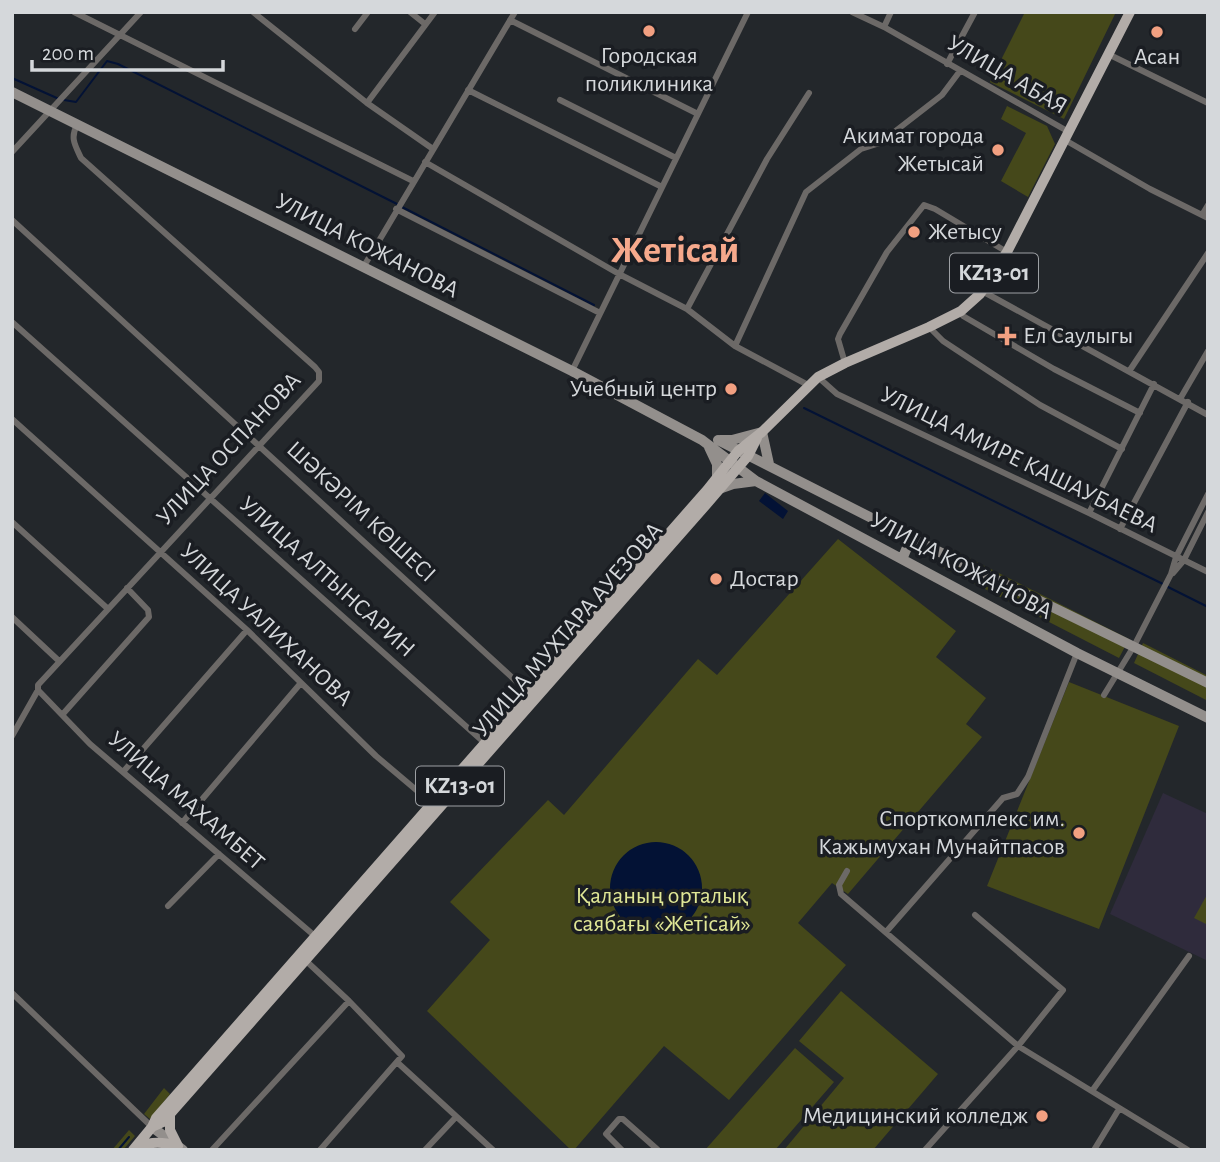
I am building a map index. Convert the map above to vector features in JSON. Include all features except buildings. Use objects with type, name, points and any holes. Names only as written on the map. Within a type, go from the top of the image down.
[{"type":"main road","name":"УЛИЦА МУХТАРА АУЕЗОВА","points":[[134,1149],[156,1118],[436,806],[733,464],[808,385],[845,363],[961,311],[982,290],[1007,252],[1129,12]]},
{"type":"main road","name":"УЛИЦА МУХТАРА АУЕЗОВА","points":[[487,746],[528,692],[718,484]]},
{"type":"main road","name":"УЛИЦА МУХТАРА АУЕЗОВА","points":[[152,1127],[163,1122],[302,957]]},
{"type":"main road","points":[[170,1114],[170,1130],[181,1148]]},
{"type":"main road","points":[[134,1149],[152,1142],[165,1142],[181,1148]]},
{"type":"street","points":[[74,12],[413,181]]},
{"type":"street","points":[[12,152],[141,12]]},
{"type":"street","points":[[253,12],[367,103],[433,149]]},
{"type":"street","points":[[355,29],[368,12]]},
{"type":"street","points":[[410,12],[425,24]]},
{"type":"street","points":[[367,103],[435,12]]},
{"type":"street","points":[[572,371],[748,12]]},
{"type":"street","name":"УЛИЦА АБАЯ","points":[[852,12],[884,27],[960,71],[1150,189],[1205,216]]},
{"type":"street","points":[[884,27],[891,12]]},
{"type":"street","points":[[947,64],[975,12]]},
{"type":"street","points":[[364,266],[511,15],[698,114]]},
{"type":"street","points":[[1108,54],[1208,103]]},
{"type":"street","points":[[735,346],[806,192],[861,149],[880,144],[942,96],[960,71]]},
{"type":"street","points":[[468,90],[662,187]]},
{"type":"street","name":"УЛИЦА КОЖАНОВА","points":[[12,92],[572,371],[705,443],[756,481],[1077,653],[1208,718]]},
{"type":"street","points":[[687,309],[767,159],[809,93]]},
{"type":"street","points":[[560,100],[676,158]]},
{"type":"street","name":"УЛИЦА ОСПАНОВА","points":[[12,736],[38,690],[38,685],[319,381],[319,372],[81,158],[73,143],[72,134],[76,125]]},
{"type":"street","points":[[425,162],[619,274],[687,309],[735,346],[808,385]]},
{"type":"street","points":[[845,363],[838,339],[840,334],[887,252],[924,205],[1007,252]]},
{"type":"street","points":[[1205,216],[1208,205]]},
{"type":"street","points":[[396,209],[600,313]]},
{"type":"street","name":"ШӘКӘРІМ КӨШЕСІ","points":[[12,220],[528,692]]},
{"type":"street","points":[[1130,370],[1208,253]]},
{"type":"street","points":[[982,290],[1208,415]]},
{"type":"street","points":[[961,311],[963,316],[1054,369],[1140,413]]},
{"type":"street","name":"УЛИЦА АЛТЫНСАРИН","points":[[12,322],[487,746]]},
{"type":"street","points":[[929,327],[943,341],[1040,405],[1122,449]]},
{"type":"street","points":[[1119,529],[1208,351]]},
{"type":"street","name":"УЛИЦА АМИРЕ КАШАУБАЕВА","points":[[818,377],[837,394],[1208,572]]},
{"type":"street","points":[[1088,513],[1154,384]]},
{"type":"street","name":"УЛИЦА УАЛИХАНОВА","points":[[12,419],[247,630],[376,756],[436,806]]},
{"type":"street","points":[[718,440],[760,434],[769,464]]},
{"type":"street","name":"УЛИЦА КОЖАНОВА","points":[[705,443],[718,440],[769,464],[911,538],[1208,683]]},
{"type":"street","points":[[705,443],[717,464],[718,484],[756,481]]},
{"type":"street","points":[[1104,695],[1134,646],[1208,494]]},
{"type":"street","points":[[1171,574],[1184,560],[1208,512]]},
{"type":"street","points":[[12,522],[107,608]]},
{"type":"street","points":[[903,558],[911,538]]},
{"type":"street","points":[[62,715],[149,617],[148,610],[127,587]]},
{"type":"street","points":[[12,617],[59,661]]},
{"type":"street","points":[[123,772],[247,630]]},
{"type":"street","points":[[886,932],[1003,797],[1017,793],[1028,777],[1077,653]]},
{"type":"street","points":[[182,823],[300,684]]},
{"type":"street","name":"УЛИЦА МАХАМБЕТ","points":[[38,690],[90,744],[318,939]]},
{"type":"street","points":[[168,906],[219,854]]},
{"type":"street","points":[[847,872],[841,880],[839,891],[1017,1045],[1188,1150]]},
{"type":"street","points":[[925,1150],[1063,990],[975,915]]},
{"type":"street","points":[[1092,1091],[1189,956]]},
{"type":"street","points":[[302,957],[401,1053],[398,1063],[320,1150]]},
{"type":"street","points":[[12,993],[152,1127],[181,1148]]},
{"type":"street","points":[[212,1150],[349,1001]]},
{"type":"street","points":[[398,1063],[493,1150]]},
{"type":"street","points":[[1094,1150],[1119,1109]]},
{"type":"street","points":[[425,1150],[456,1117]]},
{"type":"street","points":[[622,1150],[606,1134],[619,1119],[623,1119],[658,1150]]},
{"type":"shaded area","points":[[1163,793],[1208,814],[1208,961],[1110,914]]},
{"type":"green space","points":[[1025,12],[1116,12],[1064,119],[990,82]]},
{"type":"green space","points":[[1007,106],[1047,126],[1055,144],[1028,197],[1001,181],[1026,133],[1001,119]]},
{"type":"green space","name":"Қаланың орталық саябағы «Жетісай»","points":[[838,539],[956,631],[936,657],[986,698],[966,724],[982,737],[848,894],[832,883],[798,923],[846,965],[729,1100],[664,1046],[574,1150],[571,1150],[427,1011],[490,940],[450,902],[548,800],[564,815],[698,659],[717,675]]},
{"type":"green space","points":[[953,550],[1129,639],[1119,658],[944,568]]},
{"type":"green space","points":[[1143,643],[1208,676],[1208,701],[1134,663]]},
{"type":"green space","points":[[1069,682],[1179,726],[1099,929],[987,886]]},
{"type":"green space","points":[[1208,893],[1208,925],[1194,918]]},
{"type":"green space","points":[[841,991],[938,1074],[873,1150],[784,1150],[844,1078],[799,1041]]},
{"type":"green space","points":[[795,1048],[834,1082],[775,1150],[705,1150]]},
{"type":"green space","points":[[164,1088],[170,1094],[150,1119],[144,1114]]},
{"type":"green space","points":[[129,1130],[135,1136],[123,1150],[112,1150]]},
{"type":"water","points":[[765,493],[788,511],[783,519],[759,501]]},
{"type":"water","points":[[656,842],[673,846],[688,856],[698,871],[702,888],[698,905],[688,920],[673,930],[656,934],[639,930],[624,920],[614,905],[610,888],[614,871],[624,856],[639,846]]},
{"type":"waterway","points":[[64,100],[76,102],[107,61],[118,64],[397,204]]},
{"type":"waterway","points":[[12,78],[59,99]]},
{"type":"waterway","points":[[402,207],[594,305]]},
{"type":"waterway","points":[[804,408],[1163,584]]},
{"type":"waterway","points":[[1168,587],[1208,607]]},
{"type":"waterway","points":[[118,1150],[129,1137]]},
{"type":"place","name":"Городская поликлиника","points":[[649,31]]},
{"type":"place","name":"Асан","points":[[1157,32]]},
{"type":"place","name":"Акимат города Жетысай","points":[[998,150]]},
{"type":"place","name":"Жетысу","points":[[914,232]]},
{"type":"place","name":"Ел Саулыгы","points":[[1007,336]]},
{"type":"place","name":"Учебный центр","points":[[731,389]]},
{"type":"place","name":"Достар","points":[[716,579]]},
{"type":"place","name":"Спорткомплекс им. Кажымухан Мунайтпасов","points":[[1079,833]]},
{"type":"place","name":"Медицинский колледж","points":[[1042,1116]]},
{"type":"district","name":"Жетісай","points":[[675,251]]}]
